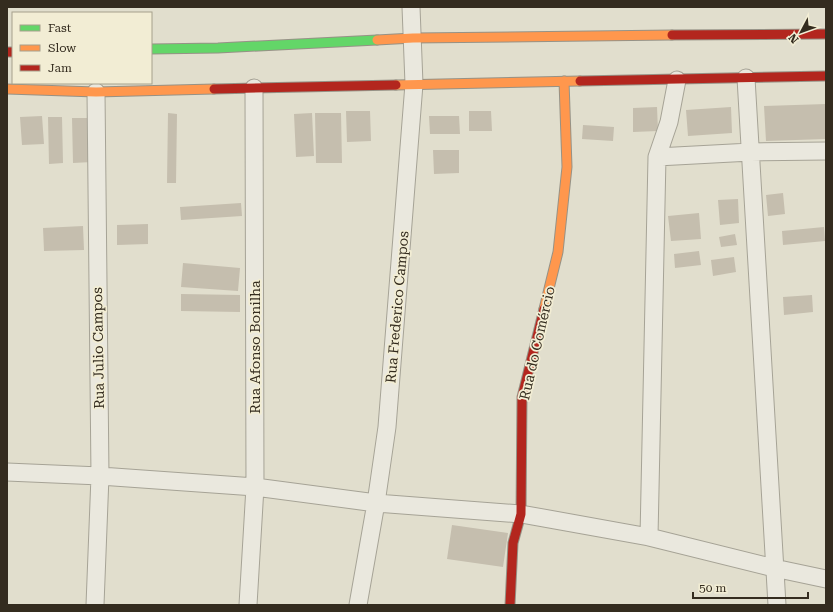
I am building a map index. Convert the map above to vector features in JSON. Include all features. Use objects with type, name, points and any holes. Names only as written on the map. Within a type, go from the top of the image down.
[{"type":"main road","points":[[152,49],[218,48],[413,38],[826,34]]},
{"type":"main road","points":[[7,89],[96,92],[826,76]]},
{"type":"main road","name":"Rua do Comércio","points":[[510,605],[513,543],[521,514],[522,397],[558,252],[567,167],[564,81]]},
{"type":"street","name":"Rua Frederico Campos","points":[[358,605],[376,503],[387,427],[414,84],[411,7]]},
{"type":"street","points":[[746,78],[777,605]]},
{"type":"street","points":[[649,537],[657,157],[669,122],[676,80]]},
{"type":"street","name":"Rua Afonso Bonilha","points":[[248,605],[255,487],[254,88]]},
{"type":"street","name":"Rua Julio Campos","points":[[95,605],[100,476],[96,92]]},
{"type":"street","points":[[657,157],[751,152],[826,152]]},
{"type":"street","points":[[7,472],[100,476],[255,487],[376,503],[521,514],[649,537],[774,568],[826,579]]},
{"type":"building","points":[[826,104],[826,139],[766,141],[764,106]]},
{"type":"building","points":[[657,107],[658,131],[633,132],[633,108]]},
{"type":"building","points":[[731,107],[732,133],[688,136],[686,110]]},
{"type":"building","points":[[346,111],[370,111],[371,141],[347,142]]},
{"type":"building","points":[[469,111],[491,111],[492,131],[469,131]]},
{"type":"building","points":[[168,113],[177,114],[176,183],[167,183]]},
{"type":"building","points":[[312,113],[314,156],[296,157],[294,114]]},
{"type":"building","points":[[315,113],[341,113],[342,163],[316,163]]},
{"type":"building","points":[[42,116],[44,144],[22,145],[20,117]]},
{"type":"building","points":[[429,116],[459,116],[460,134],[430,134]]},
{"type":"building","points":[[48,117],[62,117],[63,163],[49,164]]},
{"type":"building","points":[[72,118],[92,118],[92,162],[73,163]]},
{"type":"building","points":[[583,125],[614,127],[613,141],[582,139]]},
{"type":"building","points":[[433,150],[459,150],[459,173],[434,174]]},
{"type":"building","points":[[783,193],[785,214],[768,216],[766,195]]},
{"type":"building","points":[[738,199],[739,223],[720,225],[718,200]]},
{"type":"building","points":[[241,203],[242,216],[181,220],[180,207]]},
{"type":"building","points":[[699,213],[701,239],[671,241],[668,216]]},
{"type":"building","points":[[148,224],[148,244],[117,245],[117,225]]},
{"type":"building","points":[[83,226],[84,250],[44,251],[43,228]]},
{"type":"building","points":[[824,227],[825,241],[783,245],[782,231]]},
{"type":"building","points":[[735,234],[737,245],[721,247],[719,237]]},
{"type":"building","points":[[699,251],[701,265],[675,268],[674,254]]},
{"type":"building","points":[[734,257],[736,272],[713,276],[711,260]]},
{"type":"building","points":[[183,263],[240,268],[238,291],[181,287]]},
{"type":"building","points":[[181,294],[240,295],[240,312],[181,311]]},
{"type":"building","points":[[812,295],[813,312],[784,315],[783,297]]},
{"type":"building","points":[[452,525],[508,533],[503,567],[447,559]]},
{"type":"traffic: fast","points":[[152,49],[218,48],[377,40]]},
{"type":"traffic: slow","points":[[377,40],[413,38],[672,35]]},
{"type":"traffic: slow","points":[[544,309],[558,252],[567,167],[564,81]]},
{"type":"traffic: slow","points":[[396,85],[580,81]]},
{"type":"traffic: slow","points":[[7,89],[96,92],[214,89]]},
{"type":"traffic: jam","points":[[672,35],[826,34]]},
{"type":"traffic: jam","points":[[7,52],[12,52]]},
{"type":"traffic: jam","points":[[580,81],[826,76]]},
{"type":"traffic: jam","points":[[214,89],[396,85]]},
{"type":"traffic: jam","points":[[510,605],[513,543],[521,514],[522,397],[544,309]]}]
